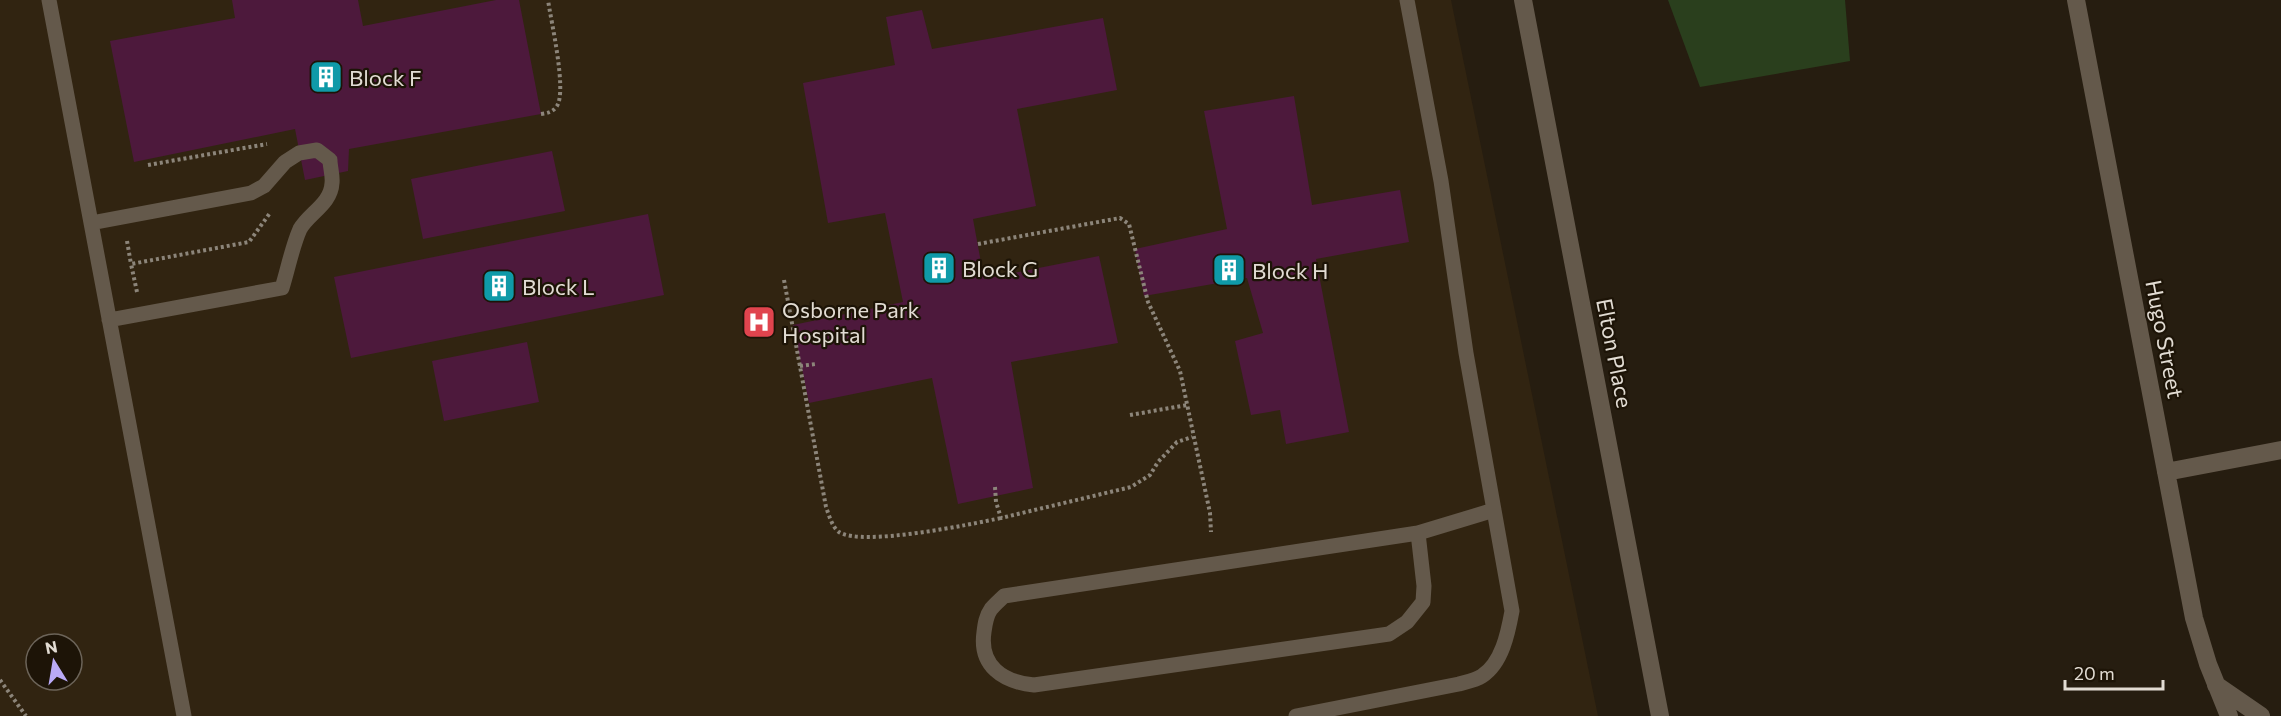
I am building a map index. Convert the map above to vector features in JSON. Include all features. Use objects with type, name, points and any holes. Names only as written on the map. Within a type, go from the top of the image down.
[{"type":"street","name":"Elton Place","points":[[1523,0],[1660,716]]},
{"type":"street","name":"Hugo Street","points":[[2076,0],[2194,618],[2216,685],[2229,716]]},
{"type":"street","points":[[2166,472],[2281,450]]},
{"type":"street","points":[[2216,685],[2261,716]]},
{"type":"lane","points":[[49,0],[184,716]]},
{"type":"lane","points":[[1296,716],[1459,684],[1482,676],[1498,657],[1508,633],[1512,612],[1466,353],[1441,181],[1407,0]]},
{"type":"lane","points":[[91,223],[251,193],[264,186],[285,162],[306,150],[317,150],[330,160],[333,183],[328,196],[306,219],[299,231],[282,288],[109,320]]},
{"type":"lane","points":[[1419,533],[1420,570],[1424,586],[1423,602],[1407,622],[1389,634],[1034,685],[1017,683],[1003,676],[984,655],[982,641],[985,622],[990,610],[1004,596],[1419,533],[1494,510]]},
{"type":"path","points":[[542,114],[551,112],[558,105],[561,85],[548,0]]},
{"type":"path","points":[[148,165],[272,143]]},
{"type":"path","points":[[131,264],[249,242],[270,213]]},
{"type":"path","points":[[978,244],[1120,218],[1129,224],[1148,302],[1180,371],[1192,437],[1210,513],[1211,532]]},
{"type":"path","points":[[125,231],[137,294]]},
{"type":"path","points":[[784,280],[826,507],[834,527],[840,533],[878,537],[947,529],[1131,487],[1150,475],[1158,462],[1177,442],[1192,437]]},
{"type":"path","points":[[800,366],[816,364]]},
{"type":"path","points":[[1130,415],[1187,405]]},
{"type":"path","points":[[995,487],[996,502],[1001,518]]},
{"type":"path","points":[[0,680],[26,716]]},
{"type":"shaded area","name":"Osborne Park Hospital","points":[[0,0],[1451,0],[1598,716],[0,716]]},
{"type":"green space","points":[[1668,0],[1845,0],[1850,61],[1700,87]]},
{"type":"building","name":"Block F","points":[[232,0],[358,0],[363,26],[496,0],[519,0],[541,114],[349,149],[348,171],[305,180],[295,129],[134,162],[110,41],[235,18]]},
{"type":"building","name":"Block G","points":[[922,10],[932,49],[1103,18],[1117,90],[1017,109],[1036,206],[973,219],[984,279],[1099,256],[1118,343],[1011,362],[1033,488],[958,504],[932,378],[809,403],[793,325],[903,302],[885,213],[828,223],[803,83],[895,65],[886,17]]},
{"type":"building","name":"Block H","points":[[1294,96],[1312,205],[1400,190],[1409,242],[1316,259],[1349,432],[1286,444],[1280,410],[1251,415],[1235,341],[1263,333],[1247,278],[1144,296],[1135,249],[1227,229],[1204,111]]},
{"type":"building","name":"Block L","points":[[552,151],[565,211],[423,239],[411,179]]},
{"type":"building","name":"Block L","points":[[648,214],[664,295],[351,358],[334,277]]},
{"type":"building","name":"Block L","points":[[527,342],[539,402],[444,421],[432,361]]},
{"type":"place","name":"Block F","points":[[326,77]]},
{"type":"place","name":"Block G","points":[[939,268]]},
{"type":"place","name":"Block H","points":[[1229,270]]},
{"type":"place","name":"Block L","points":[[499,286]]},
{"type":"place","name":"Osborne Park Hospital","points":[[759,322]]}]
